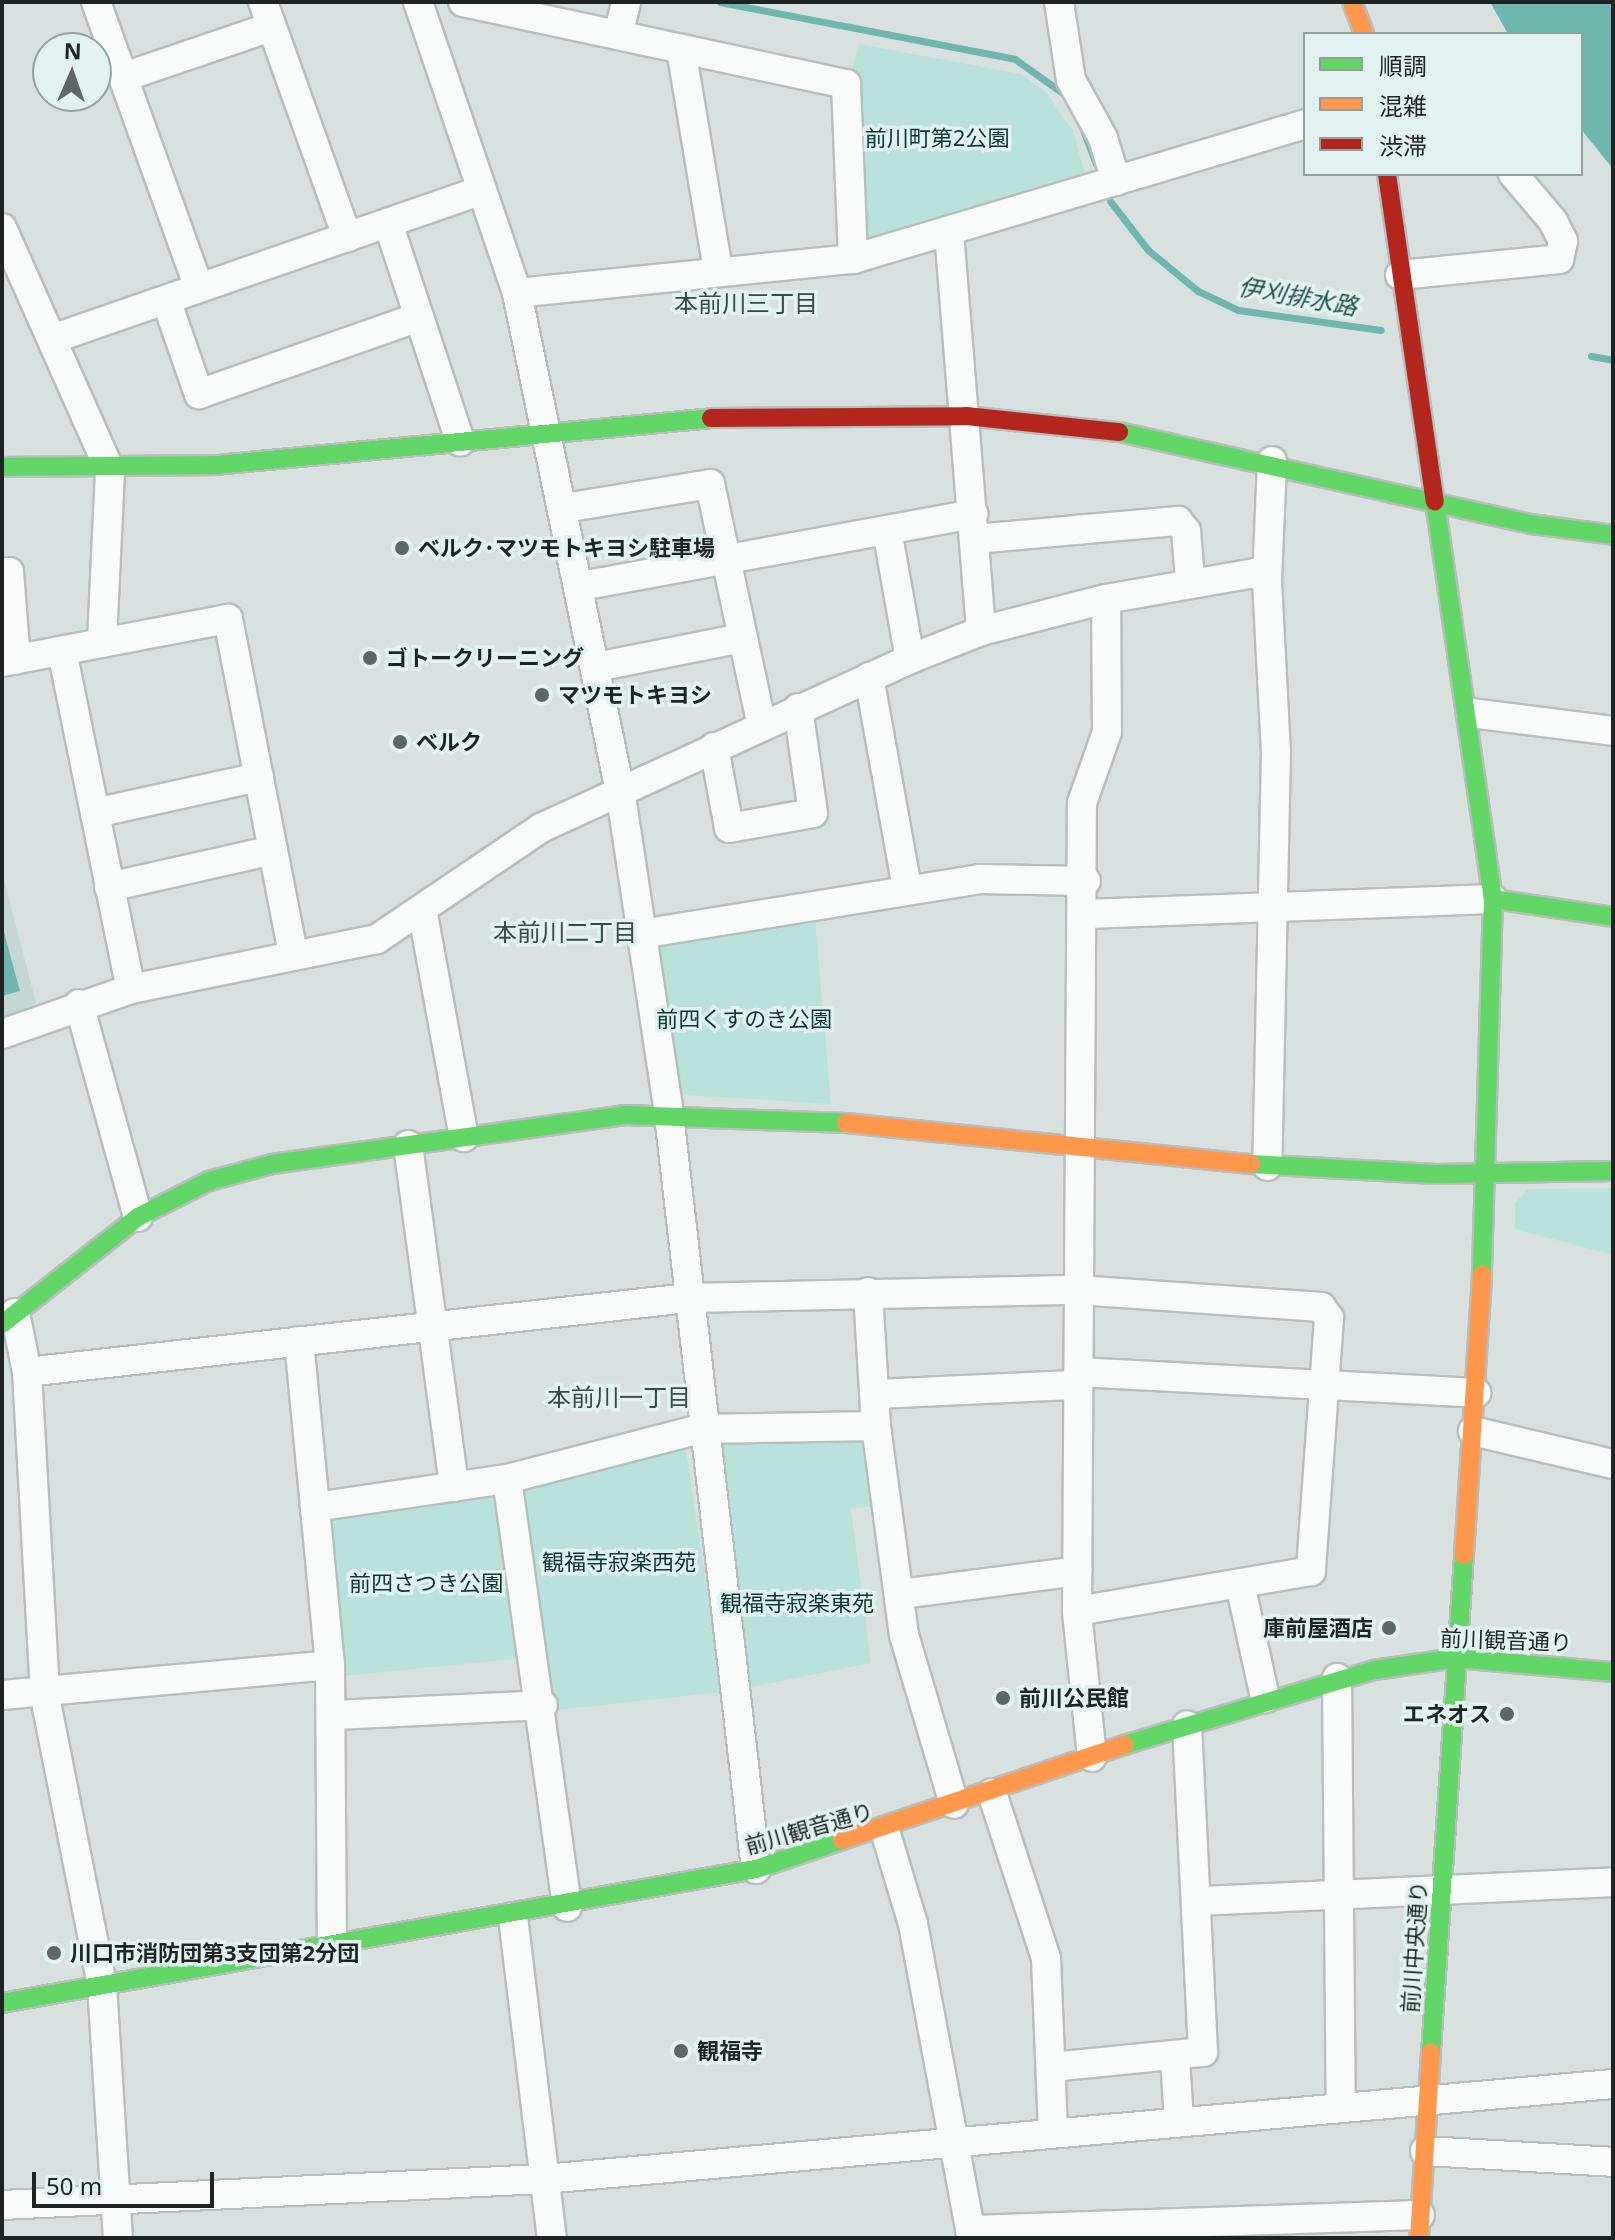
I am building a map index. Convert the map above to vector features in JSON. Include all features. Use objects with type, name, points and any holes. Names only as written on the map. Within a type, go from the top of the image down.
[{"type":"street","points":[[96,2],[199,288]]},
{"type":"street","points":[[418,2],[517,293],[550,432],[621,796],[669,1115],[701,1429],[756,1869]]},
{"type":"street","points":[[463,2],[846,84],[853,259]]},
{"type":"street","points":[[618,35],[626,2]]},
{"type":"street","points":[[1059,2],[1071,80],[1103,138],[1116,181]]},
{"type":"street","points":[[1352,2],[1363,32]]},
{"type":"street","points":[[124,77],[267,14],[347,237]]},
{"type":"street","points":[[681,49],[718,270]]},
{"type":"street","points":[[517,293],[718,270],[853,259],[1303,125]]},
{"type":"street","name":"前川中央通り","points":[[1387,176],[1435,501],[1471,713],[1493,899],[1488,1174],[1476,1393],[1420,2227]]},
{"type":"street","points":[[1400,275],[1559,259],[1563,241],[1553,221],[1515,176]]},
{"type":"street","points":[[55,338],[480,191]]},
{"type":"street","points":[[388,223],[460,441]]},
{"type":"street","points":[[2,228],[55,338],[110,471],[102,643]]},
{"type":"street","points":[[949,232],[981,631]]},
{"type":"street","points":[[166,300],[199,394],[419,317]]},
{"type":"street","points":[[2,467],[110,471],[550,432],[842,412],[966,416],[1130,433],[1272,461],[1435,501],[1613,535]]},
{"type":"street","points":[[1267,1166],[1269,907],[1276,751],[1267,581],[1272,461]]},
{"type":"street","points":[[565,508],[710,484],[761,722]]},
{"type":"street","points":[[581,586],[887,530],[1178,521],[1186,531],[1190,579]]},
{"type":"street","points":[[887,530],[910,659]]},
{"type":"street","points":[[2,573],[9,572],[9,661],[228,619],[293,954]]},
{"type":"street","points":[[2,1034],[79,1004],[131,989],[377,939],[541,828],[621,796],[761,722],[981,631],[1190,579],[1255,573],[1267,581]]},
{"type":"street","points":[[1092,1757],[1077,1611],[1078,1290],[1086,914],[1082,803],[1107,732],[1106,599]]},
{"type":"street","points":[[596,667],[742,638]]},
{"type":"street","points":[[62,651],[131,989]]},
{"type":"street","points":[[869,677],[907,889]]},
{"type":"street","points":[[714,747],[729,828],[813,813],[798,708]]},
{"type":"street","points":[[1471,713],[1613,731]]},
{"type":"street","points":[[95,813],[259,777]]},
{"type":"street","points":[[109,887],[273,850]]},
{"type":"street","points":[[641,934],[980,879],[1086,881]]},
{"type":"street","points":[[1086,914],[1493,899],[1613,917]]},
{"type":"street","points":[[422,909],[464,1137]]},
{"type":"street","points":[[79,1004],[138,1217]]},
{"type":"street","points":[[118,2238],[102,1985],[45,1697],[27,1372],[9,1318],[138,1217],[209,1181],[272,1164],[464,1137],[669,1115],[1080,1147],[1267,1166],[1488,1174],[1613,1171]]},
{"type":"street","points":[[408,1145],[454,1487]]},
{"type":"street","points":[[27,1372],[688,1298],[1078,1290],[1321,1307],[1329,1318],[1311,1571],[1077,1611]]},
{"type":"street","points":[[868,1292],[876,1426],[901,1594],[904,1635],[954,1804]]},
{"type":"street","points":[[299,1341],[333,1715],[332,1947]]},
{"type":"street","points":[[876,1394],[1078,1378],[1325,1380],[1476,1393]]},
{"type":"street","points":[[315,1507],[507,1479],[701,1429],[876,1426]]},
{"type":"street","points":[[1473,1431],[1613,1464]]},
{"type":"street","points":[[507,1479],[543,1705],[567,1907]]},
{"type":"street","points":[[901,1594],[1078,1571]]},
{"type":"street","points":[[1240,1584],[1265,1698]]},
{"type":"street","name":"前川観音通り","points":[[2,2003],[513,1917],[756,1869],[885,1831],[954,1804],[1265,1698],[1337,1678],[1456,1658],[1613,1672]]},
{"type":"street","points":[[2,1695],[45,1697],[330,1665]]},
{"type":"street","points":[[1337,1678],[1341,2107]]},
{"type":"street","points":[[333,1715],[543,1705]]},
{"type":"street","points":[[1052,2067],[1175,2058],[1203,2052],[1200,1901],[1187,1725]]},
{"type":"street","points":[[992,1793],[1039,1927],[1052,2067],[1053,2132]]},
{"type":"street","points":[[885,1831],[913,1924],[956,2140],[971,2234],[1420,2227]]},
{"type":"street","points":[[1200,1901],[1613,1882]]},
{"type":"street","points":[[513,1917],[552,2238]]},
{"type":"street","points":[[1175,2058],[1179,2121]]},
{"type":"street","points":[[2,2205],[544,2179],[1613,2084]]},
{"type":"street","points":[[1425,2151],[1613,2162]]},
{"type":"shaded area","points":[[2,872],[36,1003],[2,1019]]},
{"type":"green space","name":"前川町第2公園","points":[[859,44],[1021,74],[1046,92],[1073,131],[1086,178],[872,242],[864,236],[851,75]]},
{"type":"green space","name":"前四くすのき公園","points":[[815,919],[831,1104],[685,1095],[672,1085],[657,940]]},
{"type":"green space","points":[[1613,1188],[1613,1255],[1515,1229],[1515,1203],[1528,1189]]},
{"type":"green space","name":"観福寺寂楽東苑","points":[[857,1433],[867,1443],[877,1506],[851,1509],[871,1663],[742,1689],[717,1436]]},
{"type":"green space","name":"観福寺寂楽西苑","points":[[685,1443],[722,1692],[556,1710],[519,1494],[525,1484]]},
{"type":"green space","name":"前四さつき公園","points":[[488,1491],[498,1498],[524,1658],[341,1676],[329,1516]]},
{"type":"water","points":[[1490,2],[1613,2],[1613,169],[1583,132],[1583,32],[1507,32]]},
{"type":"water","points":[[2,925],[20,991],[2,996]]},
{"type":"waterway","name":"伊刈排水路","points":[[720,2],[1015,59],[1064,94]]},
{"type":"waterway","name":"伊刈排水路","points":[[1083,130],[1096,164]]},
{"type":"waterway","name":"伊刈排水路","points":[[1110,201],[1148,250],[1198,291],[1238,310],[1381,330]]},
{"type":"waterway","name":"伊刈排水路","points":[[1591,356],[1613,360]]},
{"type":"traffic: fast","points":[[2,467],[216,465],[711,418]]},
{"type":"traffic: fast","points":[[1119,432],[1532,524],[1613,535]]},
{"type":"traffic: fast","points":[[1435,502],[1493,899],[1482,1275]]},
{"type":"traffic: fast","points":[[1493,899],[1613,917]]},
{"type":"traffic: fast","points":[[2,1324],[138,1217],[209,1181],[272,1164],[625,1115],[846,1123]]},
{"type":"traffic: fast","points":[[1251,1164],[1436,1174],[1613,1171]]},
{"type":"traffic: fast","points":[[1431,2052],[1464,1555]]},
{"type":"traffic: fast","points":[[1124,1745],[1374,1670],[1456,1658],[1613,1672]]},
{"type":"traffic: fast","points":[[2,2003],[756,1869],[842,1840]]},
{"type":"traffic: slow","points":[[1352,2],[1363,32]]},
{"type":"traffic: slow","points":[[846,1123],[1251,1164]]},
{"type":"traffic: slow","points":[[1464,1555],[1482,1275]]},
{"type":"traffic: slow","points":[[842,1840],[1124,1745]]},
{"type":"traffic: slow","points":[[1419,2238],[1431,2052]]},
{"type":"traffic: jam","points":[[1387,176],[1435,502]]},
{"type":"traffic: jam","points":[[711,418],[966,416],[1119,432]]},
{"type":"place","name":"ベルク･マツモトキヨシ駐車場","points":[[402,548]]},
{"type":"place","name":"ゴトークリーニング","points":[[370,658]]},
{"type":"place","name":"マツモトキヨシ","points":[[542,695]]},
{"type":"place","name":"ベルク","points":[[400,742]]},
{"type":"place","name":"庫前屋酒店","points":[[1389,1628]]},
{"type":"place","name":"前川公民館","points":[[1003,1698]]},
{"type":"place","name":"エネオス","points":[[1507,1714]]},
{"type":"place","name":"川口市消防団第3支団第2分団","points":[[54,1953]]},
{"type":"place","name":"観福寺","points":[[681,2051]]},
{"type":"district","name":"本前川三丁目","points":[[746,303]]},
{"type":"district","name":"本前川二丁目","points":[[565,932]]},
{"type":"district","name":"本前川一丁目","points":[[619,1397]]}]
